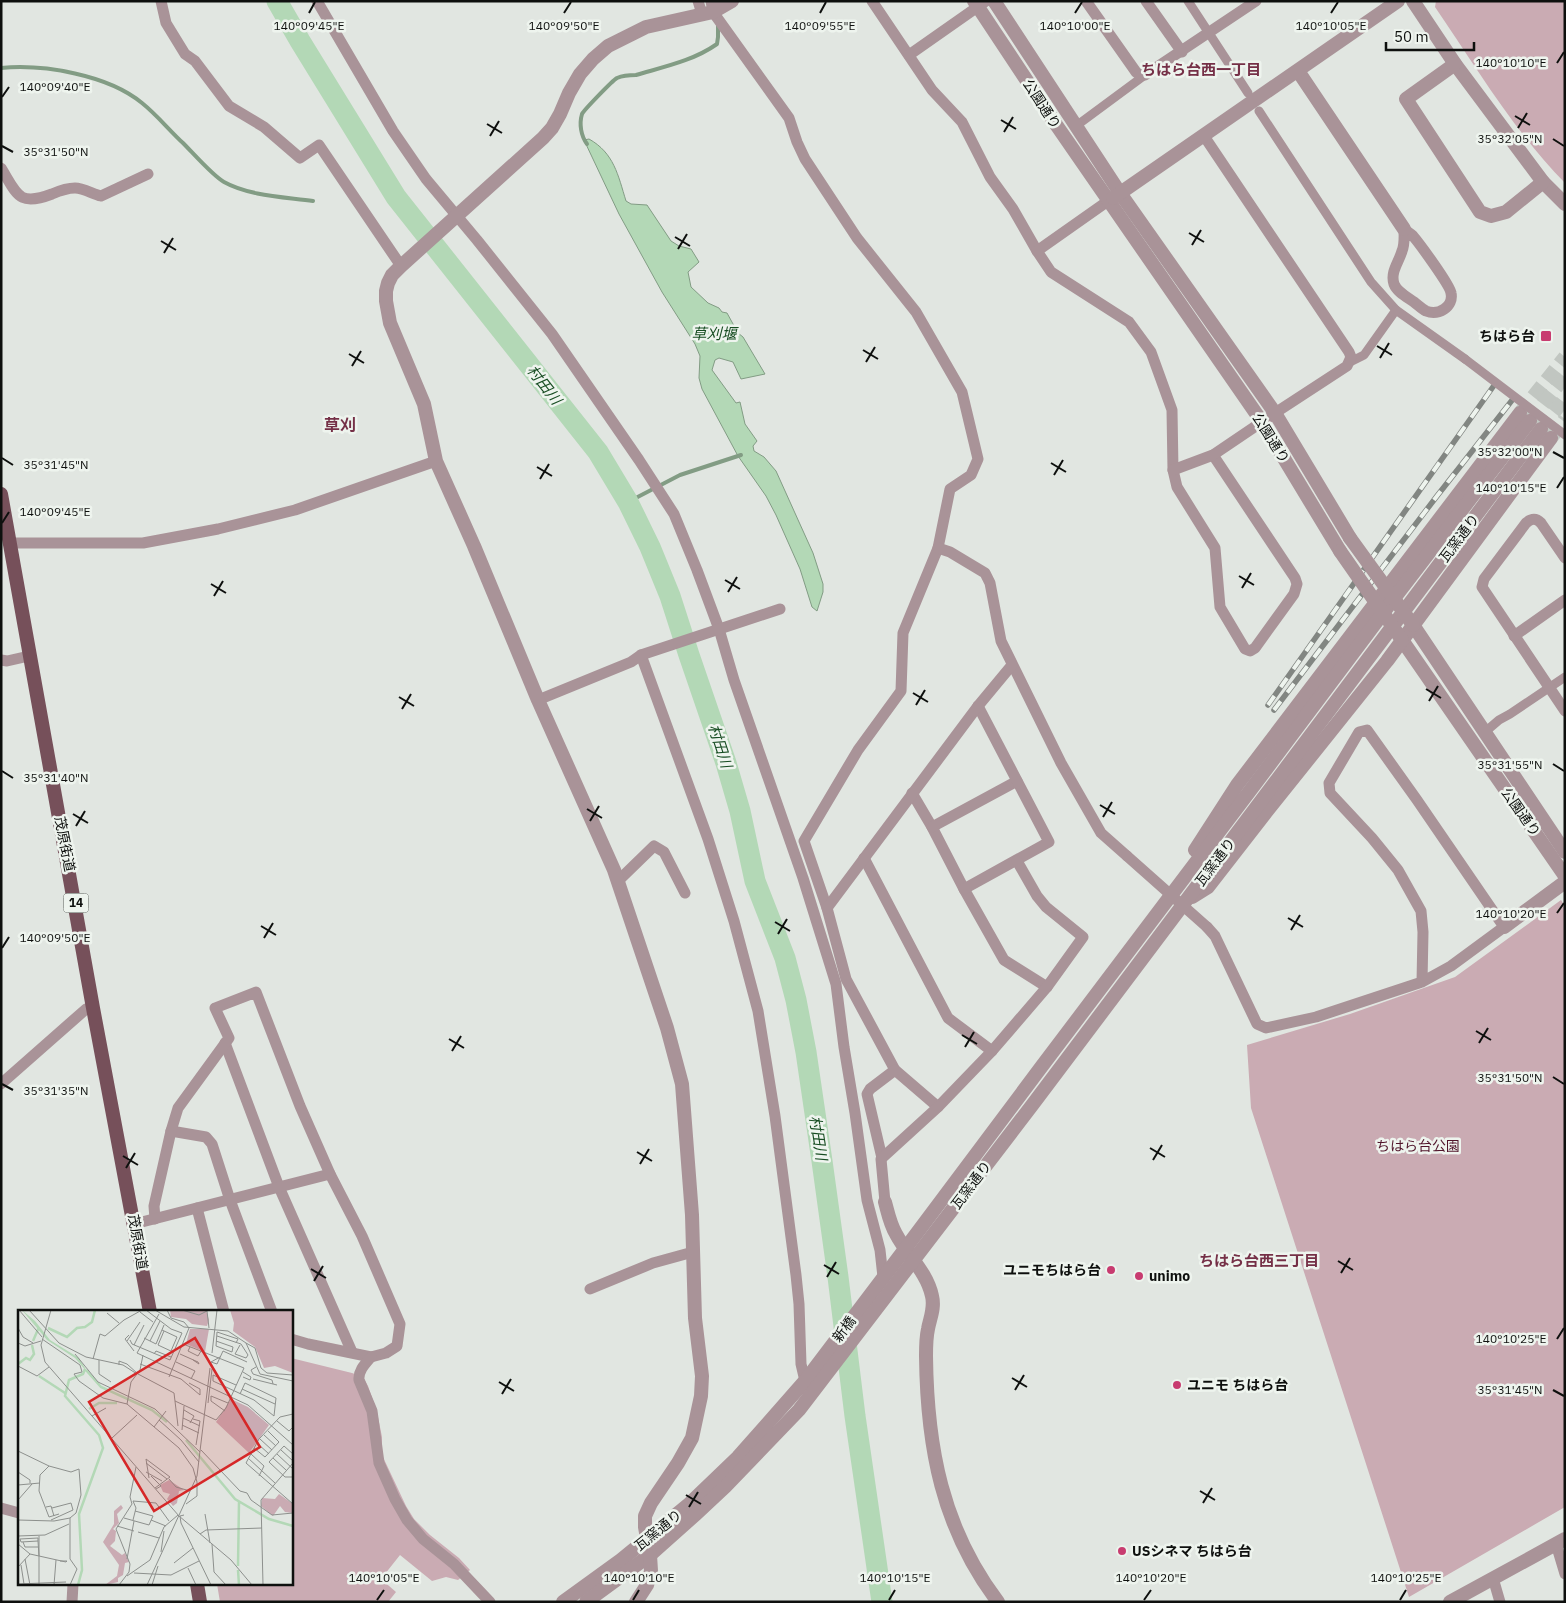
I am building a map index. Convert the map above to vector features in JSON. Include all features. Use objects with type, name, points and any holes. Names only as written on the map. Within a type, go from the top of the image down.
[{"type":"main road","name":"茂原街道","points":[[1,494],[29,656],[74,892],[93,1008],[150,1310]]},
{"type":"main road","points":[[197,1586],[200,1602]]},
{"type":"street","points":[[161,1],[166,23],[185,54],[195,61],[229,106],[264,127],[300,158],[319,146],[401,266]]},
{"type":"street","points":[[317,1],[393,131],[426,179],[552,334],[674,514],[719,629],[734,680],[803,878],[836,984],[867,1200],[880,1250],[883,1277]]},
{"type":"street","points":[[636,1602],[650,1579],[651,1571],[645,1516],[650,1503],[678,1463],[692,1438],[702,1396],[702,1376],[695,1318],[692,1215],[682,1084],[668,1028],[614,870],[538,700],[474,546],[436,461],[424,404],[390,323],[386,292],[392,275],[401,266],[543,138],[552,128],[580,74],[608,46],[646,27],[706,7],[732,1]]},
{"type":"street","points":[[872,1],[932,90],[962,122],[990,177],[1013,209],[1051,272],[1129,322],[1151,352],[1172,410],[1173,470],[1177,487],[1215,548],[1220,607],[1245,649],[1250,651],[1256,648],[1294,594],[1297,584],[1295,578],[1213,455]]},
{"type":"street","name":"公園通り","points":[[994,1],[1076,126],[1114,197],[1262,422],[1340,551],[1565,876]]},
{"type":"street","points":[[1086,1],[1136,72],[1140,75],[1145,75]]},
{"type":"street","points":[[1146,1],[1182,52]]},
{"type":"street","points":[[1188,1],[1248,94]]},
{"type":"street","points":[[1076,126],[1145,75],[1210,33],[1238,6],[1256,1]]},
{"type":"street","points":[[1037,251],[1398,1]]},
{"type":"street","points":[[1413,1],[1455,64],[1543,182],[1565,204]]},
{"type":"street","points":[[909,55],[980,3]]},
{"type":"street","name":"公園通り","points":[[980,3],[1057,126],[1114,197],[1275,413],[1350,538],[1413,625],[1565,852]]},
{"type":"street","points":[[706,7],[789,118],[805,159],[857,238],[916,312],[962,392],[978,459],[970,475],[950,490],[938,548],[903,633],[901,691],[858,750],[804,841],[827,908],[846,979],[894,1070],[938,1107]]},
{"type":"street","points":[[1455,64],[1406,99],[1480,212],[1492,216],[1506,212],[1543,182]]},
{"type":"street","points":[[1298,71],[1404,229],[1412,236],[1447,284],[1452,293],[1448,307],[1440,312],[1433,313],[1425,310],[1399,291],[1394,284],[1394,270],[1404,245],[1404,229]]},
{"type":"street","points":[[1259,111],[1371,282],[1396,310],[1465,359],[1565,435]]},
{"type":"street","points":[[1204,136],[1349,352],[1350,362]]},
{"type":"street","points":[[1,168],[16,193],[28,200],[39,199],[64,189],[76,188],[101,196],[148,174]]},
{"type":"street","points":[[1173,470],[1213,455],[1347,366],[1350,362],[1364,355],[1396,310]]},
{"type":"street","points":[[1176,888],[1182,869],[1237,785],[1386,589],[1535,425]]},
{"type":"street","points":[[1186,900],[1208,887],[1266,811],[1387,661],[1413,625],[1535,425]]},
{"type":"street","name":"瓦窯通り","points":[[883,1277],[906,1249],[1392,601],[1535,425]]},
{"type":"street","name":"瓦窯通り","points":[[887,1293],[914,1261],[1186,900],[1535,425]]},
{"type":"street","points":[[10,543],[143,543],[218,529],[295,510],[436,461]]},
{"type":"street","points":[[1565,558],[1541,523],[1531,519],[1484,579],[1482,587],[1565,711]]},
{"type":"street","points":[[938,548],[950,552],[985,573],[990,583],[1001,640],[1012,665],[1061,763],[1101,832],[1208,927],[1215,936],[1257,1024],[1266,1028],[1316,1017],[1422,982],[1451,966],[1565,882]]},
{"type":"street","points":[[1514,636],[1565,600]]},
{"type":"street","points":[[538,700],[631,662],[641,655],[780,609]]},
{"type":"street","points":[[641,655],[708,838],[734,921],[758,1011],[775,1116],[796,1275],[801,1364],[809,1386]]},
{"type":"street","points":[[1,660],[29,656]]},
{"type":"street","points":[[827,908],[978,706],[1012,665]]},
{"type":"street","points":[[1485,732],[1499,720],[1565,678]]},
{"type":"street","points":[[964,889],[1049,842],[978,706]]},
{"type":"street","points":[[1422,982],[1423,932],[1421,911],[1398,870],[1372,838],[1330,793],[1329,784],[1359,732],[1367,730],[1504,927]]},
{"type":"street","points":[[932,827],[1017,781]]},
{"type":"street","points":[[912,793],[1004,960],[1047,987]]},
{"type":"street","points":[[618,881],[654,846],[664,852],[685,893]]},
{"type":"street","points":[[864,858],[948,1018],[992,1051]]},
{"type":"street","points":[[882,1158],[938,1107],[992,1051],[1047,987],[1083,936],[1046,907],[1037,896],[1017,861]]},
{"type":"street","points":[[155,1219],[154,1206],[178,1108],[229,1038],[215,1008],[256,992],[300,1106],[330,1174],[362,1236],[400,1324],[397,1346],[386,1353],[371,1357],[292,1339]]},
{"type":"street","points":[[1,1084],[86,1008],[93,1008]]},
{"type":"street","points":[[225,1043],[279,1187],[352,1352]]},
{"type":"street","points":[[894,1070],[870,1089],[867,1094],[882,1158],[885,1202],[891,1224],[929,1286],[932,1297],[933,1308],[927,1331],[926,1357],[932,1440],[938,1475],[947,1507],[965,1549],[985,1584],[998,1602]]},
{"type":"street","points":[[171,1131],[206,1137],[212,1144],[230,1200],[271,1310]]},
{"type":"street","points":[[134,1224],[330,1174]]},
{"type":"street","points":[[197,1208],[223,1310]]},
{"type":"street","points":[[590,1290],[653,1263],[693,1252]]},
{"type":"street","name":"新橋","points":[[809,1386],[883,1277]]},
{"type":"street","name":"新橋","points":[[809,1386],[887,1293]]},
{"type":"street","points":[[371,1357],[361,1370],[359,1380],[372,1411],[380,1463],[394,1500],[407,1520],[423,1539],[454,1564],[490,1602]]},
{"type":"street","name":"瓦窯通り","points":[[563,1602],[647,1539],[688,1505],[732,1464],[809,1386]]},
{"type":"street","name":"瓦窯通り","points":[[586,1602],[650,1555],[725,1488],[799,1410],[809,1386]]},
{"type":"street","points":[[1,1508],[18,1513]]},
{"type":"street","points":[[1450,1602],[1560,1542],[1565,1574]]},
{"type":"street","points":[[1493,1578],[1500,1602]]},
{"type":"street","points":[[72,1602],[73,1586]]},
{"type":"green space","points":[[1436,1],[1565,1],[1565,183],[1546,163],[1496,98],[1435,7]]},
{"type":"green space","name":"ちはら台公園","points":[[1561,900],[1565,906],[1565,1507],[1409,1597],[1251,1108],[1247,1045],[1350,1014],[1455,977]]},
{"type":"green space","points":[[292,1358],[363,1377],[377,1412],[382,1437],[382,1455],[406,1506],[414,1519],[430,1535],[459,1558],[470,1570],[458,1580],[446,1577],[432,1581],[400,1555],[381,1579],[396,1592],[388,1602],[220,1602],[217,1586],[292,1586]]},
{"type":"water","name":"草刈堰","points":[[589,139],[610,158],[626,201],[631,204],[647,205],[671,241],[679,246],[691,249],[699,262],[688,272],[691,287],[708,303],[727,313],[765,374],[741,379],[733,362],[719,358],[715,360],[712,370],[736,403],[740,402],[745,424],[757,441],[753,446],[754,451],[764,457],[776,471],[813,553],[823,584],[823,592],[817,611],[812,607],[800,569],[776,515],[766,496],[738,456],[702,389],[699,378],[700,356],[695,344],[662,292],[619,214],[584,140]]},
{"type":"waterway","name":"村田川","points":[[277,1],[396,197],[598,452],[628,502],[650,547],[670,596],[726,763],[740,811],[755,881],[785,958],[796,1000],[806,1052],[822,1161],[855,1416],[882,1602]]},
{"type":"waterway","points":[[587,144],[581,130],[582,114],[614,80],[622,76],[636,75],[678,63],[708,50],[717,44],[718,25]]},
{"type":"waterway","points":[[1,68],[18,67],[56,70],[112,85],[142,103],[209,170],[224,182],[256,193],[313,201]]},
{"type":"waterway","points":[[628,502],[680,475],[741,455]]},
{"type":"tunnel","points":[[1520,413],[1565,357]]},
{"type":"tunnel","points":[[1530,421],[1565,376]]},
{"type":"tunnel","points":[[1541,429],[1565,398]]},
{"type":"tunnel","points":[[1551,438],[1565,419]]},
{"type":"railway","points":[[1268,705],[1495,384]]},
{"type":"railway","points":[[1274,710],[1513,399]]},
{"type":"place","name":"ちはら台","points":[[1546,336]]},
{"type":"place","name":"ユニモちはら台","points":[[1111,1270]]},
{"type":"place","name":"unimo","points":[[1139,1276]]},
{"type":"place","name":"ユニモ ちはら台","points":[[1177,1385]]},
{"type":"place","name":"USシネマ ちはら台","points":[[1122,1551]]},
{"type":"district","name":"ちはら台西一丁目","points":[[1201,70]]},
{"type":"district","name":"草刈","points":[[340,425]]},
{"type":"district","name":"ちはら台西三丁目","points":[[1259,1261]]}]
